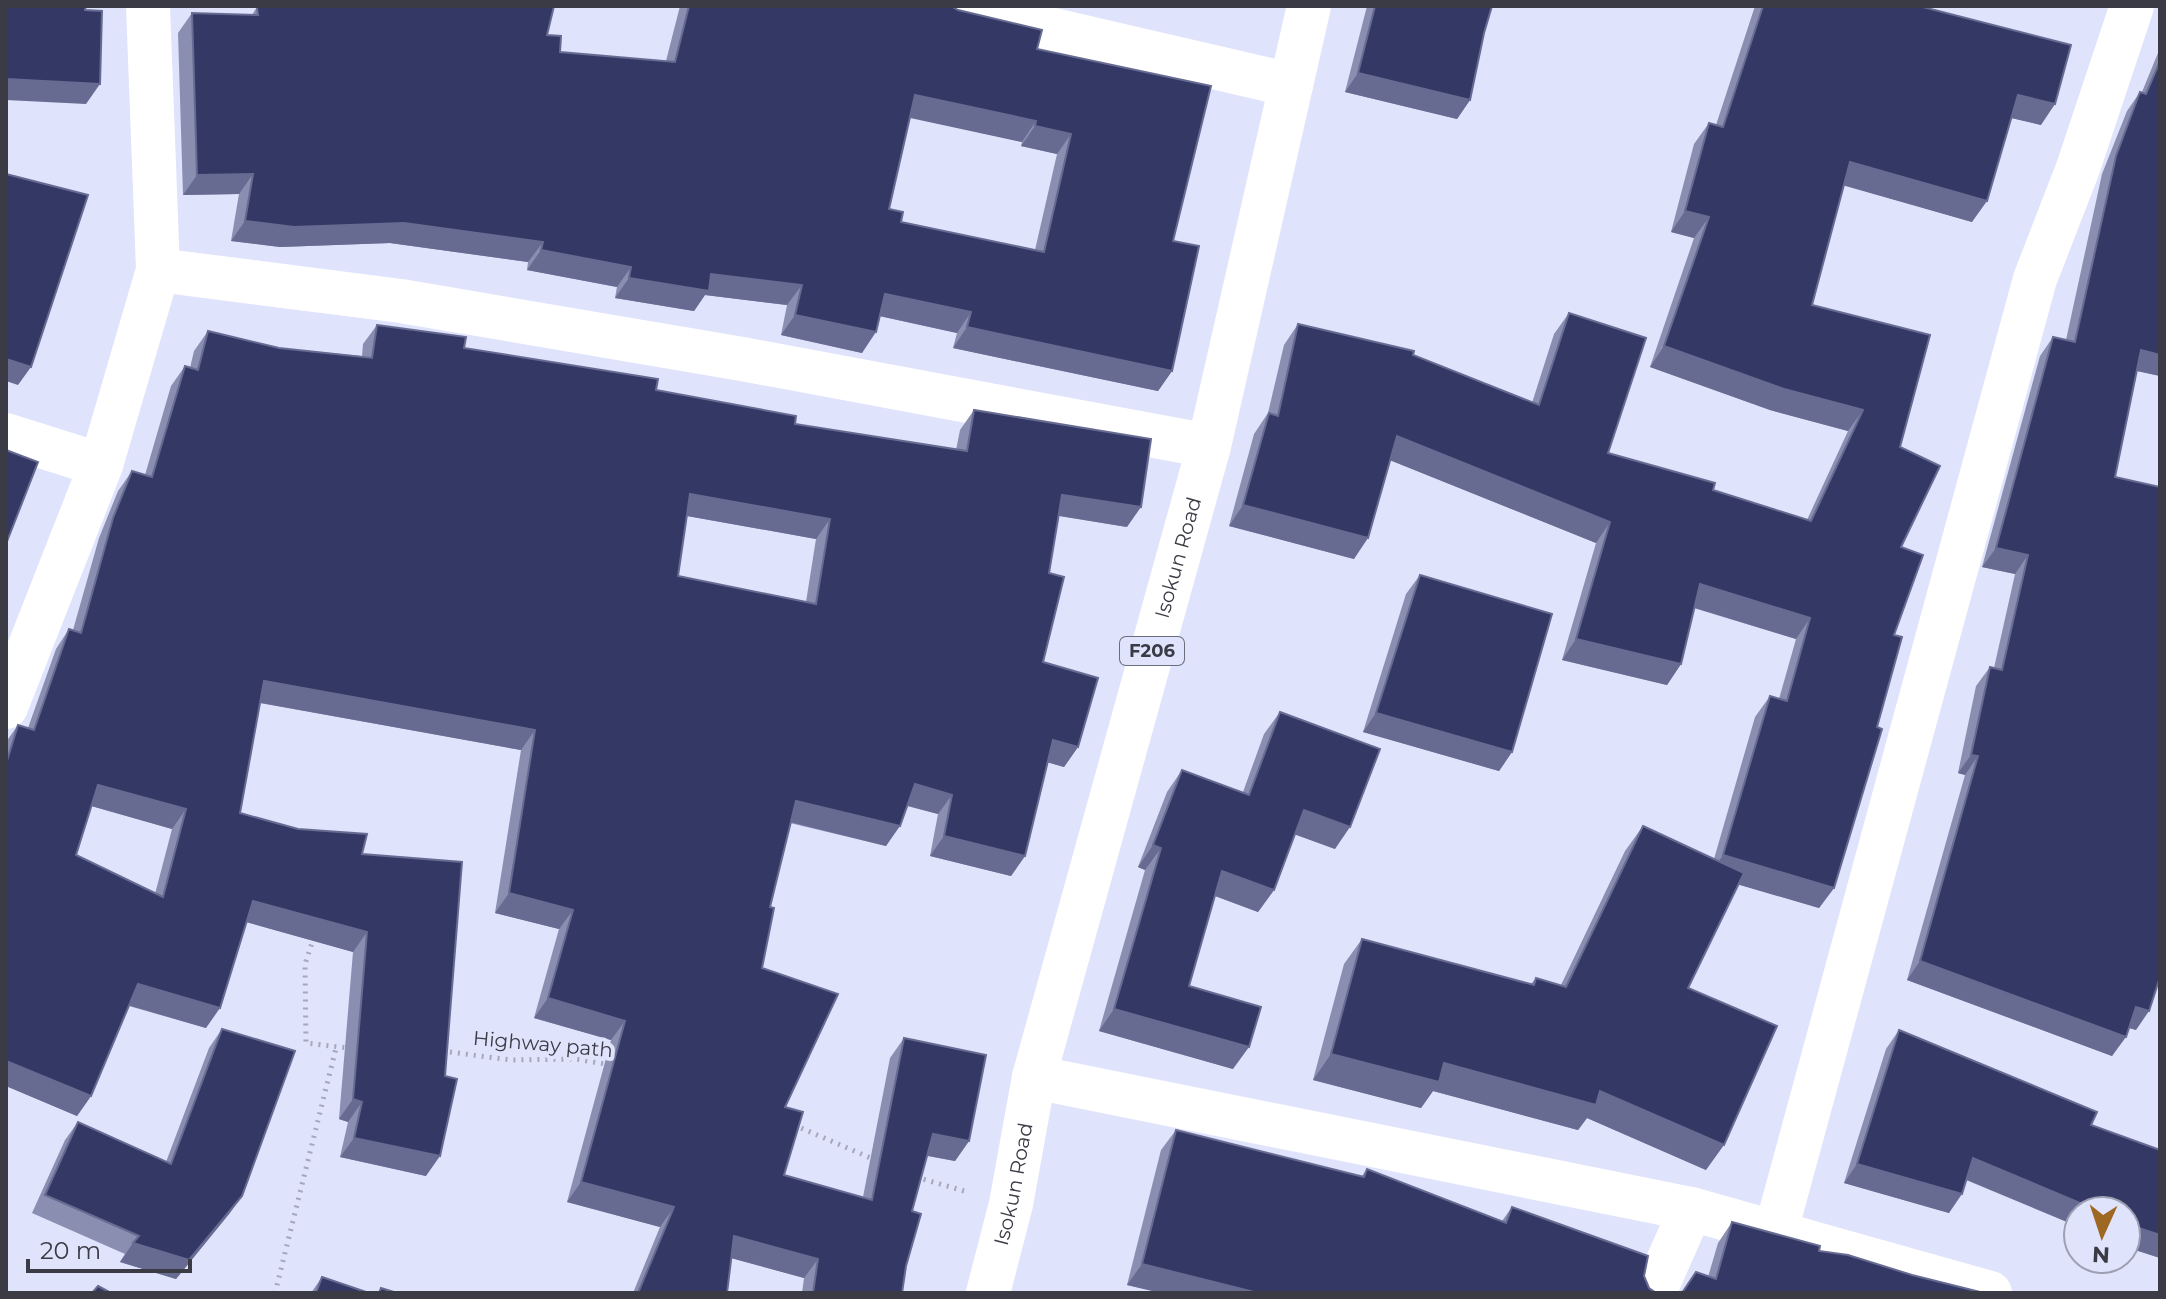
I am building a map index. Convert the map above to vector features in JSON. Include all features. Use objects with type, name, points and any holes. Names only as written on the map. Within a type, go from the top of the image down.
[{"type":"street","points":[[6,707],[101,465],[158,270],[148,6]]},
{"type":"street","points":[[950,6],[1291,85]]},
{"type":"street","name":"Isokun Road","points":[[988,1293],[1011,1204],[1034,1077],[1209,446],[1309,6]]},
{"type":"street","points":[[1775,1234],[2035,279],[2078,168],[2132,6]]},
{"type":"street","points":[[158,270],[417,303],[742,359],[1209,446]]},
{"type":"street","points":[[6,435],[101,465]]},
{"type":"street","points":[[1034,1077],[1691,1209],[1990,1293]]},
{"type":"street","points":[[1654,1293],[1691,1209]]},
{"type":"path","points":[[315,933],[305,964],[306,1043],[352,1048]]},
{"type":"path","points":[[275,1293],[336,1048]]},
{"type":"path","name":"Highway path","points":[[428,1050],[511,1060],[576,1059],[622,1067]]},
{"type":"path","points":[[791,1124],[875,1160]]},
{"type":"path","points":[[903,1172],[1011,1204]]},
{"type":"building","points":[[6,6],[86,6],[85,10],[102,11],[100,84],[6,79]]},
{"type":"building","points":[[554,6],[547,35],[561,36],[560,52],[675,62],[689,6],[951,6],[1042,30],[1037,49],[1211,86],[1173,241],[1199,246],[1172,371],[967,327],[971,312],[885,294],[876,332],[795,315],[802,285],[711,274],[709,291],[629,278],[631,267],[541,250],[543,242],[404,223],[294,227],[245,221],[253,174],[197,175],[192,13],[258,15],[257,7]],"holes":[[[915,95],[1036,121],[1035,126],[1071,134],[1044,252],[901,222],[903,212],[889,209]]]},
{"type":"building","points":[[1375,6],[1492,6],[1470,100],[1358,73]]},
{"type":"building","points":[[1763,6],[1919,6],[2071,45],[2055,104],[2018,95],[1987,201],[1850,162],[1812,305],[1930,335],[1900,447],[1940,466],[1901,547],[1923,555],[1894,635],[1902,637],[1877,727],[1882,729],[1834,888],[1723,855],[1770,696],[1787,701],[1810,618],[1700,584],[1681,664],[1576,639],[1610,522],[1397,436],[1368,538],[1243,505],[1269,413],[1278,416],[1298,324],[1414,351],[1413,355],[1539,405],[1569,313],[1646,338],[1608,453],[1715,483],[1713,490],[1811,521],[1863,410],[1784,389],[1664,346],[1709,217],[1685,211],[1709,123],[1723,127]]},
{"type":"building","points":[[2160,61],[2160,355],[2141,350],[2115,477],[2160,487],[2160,977],[2149,1011],[2136,1007],[2126,1037],[1920,961],[1978,756],[1971,755],[1990,667],[2002,670],[2028,555],[1996,548],[2053,337],[2075,342],[2116,156],[2140,92],[2146,94]]},
{"type":"building","points":[[6,174],[88,195],[31,367],[6,359]]},
{"type":"building","points":[[377,325],[466,337],[464,348],[658,379],[656,390],[796,416],[795,424],[967,451],[974,410],[1151,439],[1141,507],[1062,495],[1049,573],[1064,577],[1043,662],[1098,678],[1078,747],[1053,740],[1025,856],[944,836],[952,795],[915,784],[900,826],[796,801],[770,907],[774,908],[762,968],[838,994],[785,1107],[803,1112],[784,1175],[872,1200],[904,1038],[986,1055],[969,1141],[933,1134],[912,1211],[921,1214],[906,1266],[902,1293],[813,1293],[818,1259],[734,1236],[727,1293],[638,1293],[674,1207],[581,1182],[625,1021],[548,998],[573,910],[509,893],[535,730],[264,681],[240,813],[298,829],[367,834],[362,854],[462,862],[445,1076],[457,1079],[440,1156],[354,1138],[362,1102],[353,1099],[367,932],[253,901],[220,1008],[138,984],[91,1096],[6,1061],[6,764],[18,725],[34,730],[69,629],[81,633],[113,518],[132,471],[152,477],[185,366],[198,370],[208,331],[279,348],[372,358]],"holes":[[[690,494],[830,519],[816,604],[678,576]],[[98,785],[186,809],[163,897],[76,855]]]},
{"type":"building","points":[[6,450],[38,462],[6,544]]},
{"type":"building","points":[[1420,575],[1552,614],[1512,752],[1376,713]]},
{"type":"building","points":[[1280,712],[1380,749],[1350,827],[1304,810],[1274,890],[1222,871],[1189,986],[1261,1007],[1249,1047],[1114,1009],[1161,848],[1153,845],[1182,770],[1249,795]]},
{"type":"building","points":[[1643,826],[1744,873],[1688,988],[1777,1026],[1724,1145],[1600,1091],[1596,1105],[1444,1063],[1439,1082],[1331,1054],[1362,939],[1534,985],[1536,978],[1566,987]]},
{"type":"building","points":[[222,1029],[295,1051],[242,1196],[189,1260],[133,1243],[139,1236],[45,1195],[78,1122],[171,1164]]},
{"type":"building","points":[[1899,1030],[2097,1112],[2091,1125],[2160,1150],[2160,1235],[2142,1229],[2142,1195],[2062,1195],[1973,1158],[1962,1194],[1857,1164]]},
{"type":"building","points":[[1176,1130],[1364,1177],[1367,1169],[1506,1223],[1512,1207],[1648,1256],[1644,1276],[1649,1288],[1656,1293],[1258,1293],[1142,1264]]},
{"type":"building","points":[[1732,1222],[1820,1246],[1819,1251],[1848,1255],[1984,1293],[1682,1293],[1696,1272],[1716,1279]]},
{"type":"building","points":[[322,1277],[369,1293],[316,1293]]},
{"type":"building","points":[[98,1286],[111,1293],[92,1293]]},
{"type":"building","points":[[381,1288],[397,1293],[379,1293]]}]
